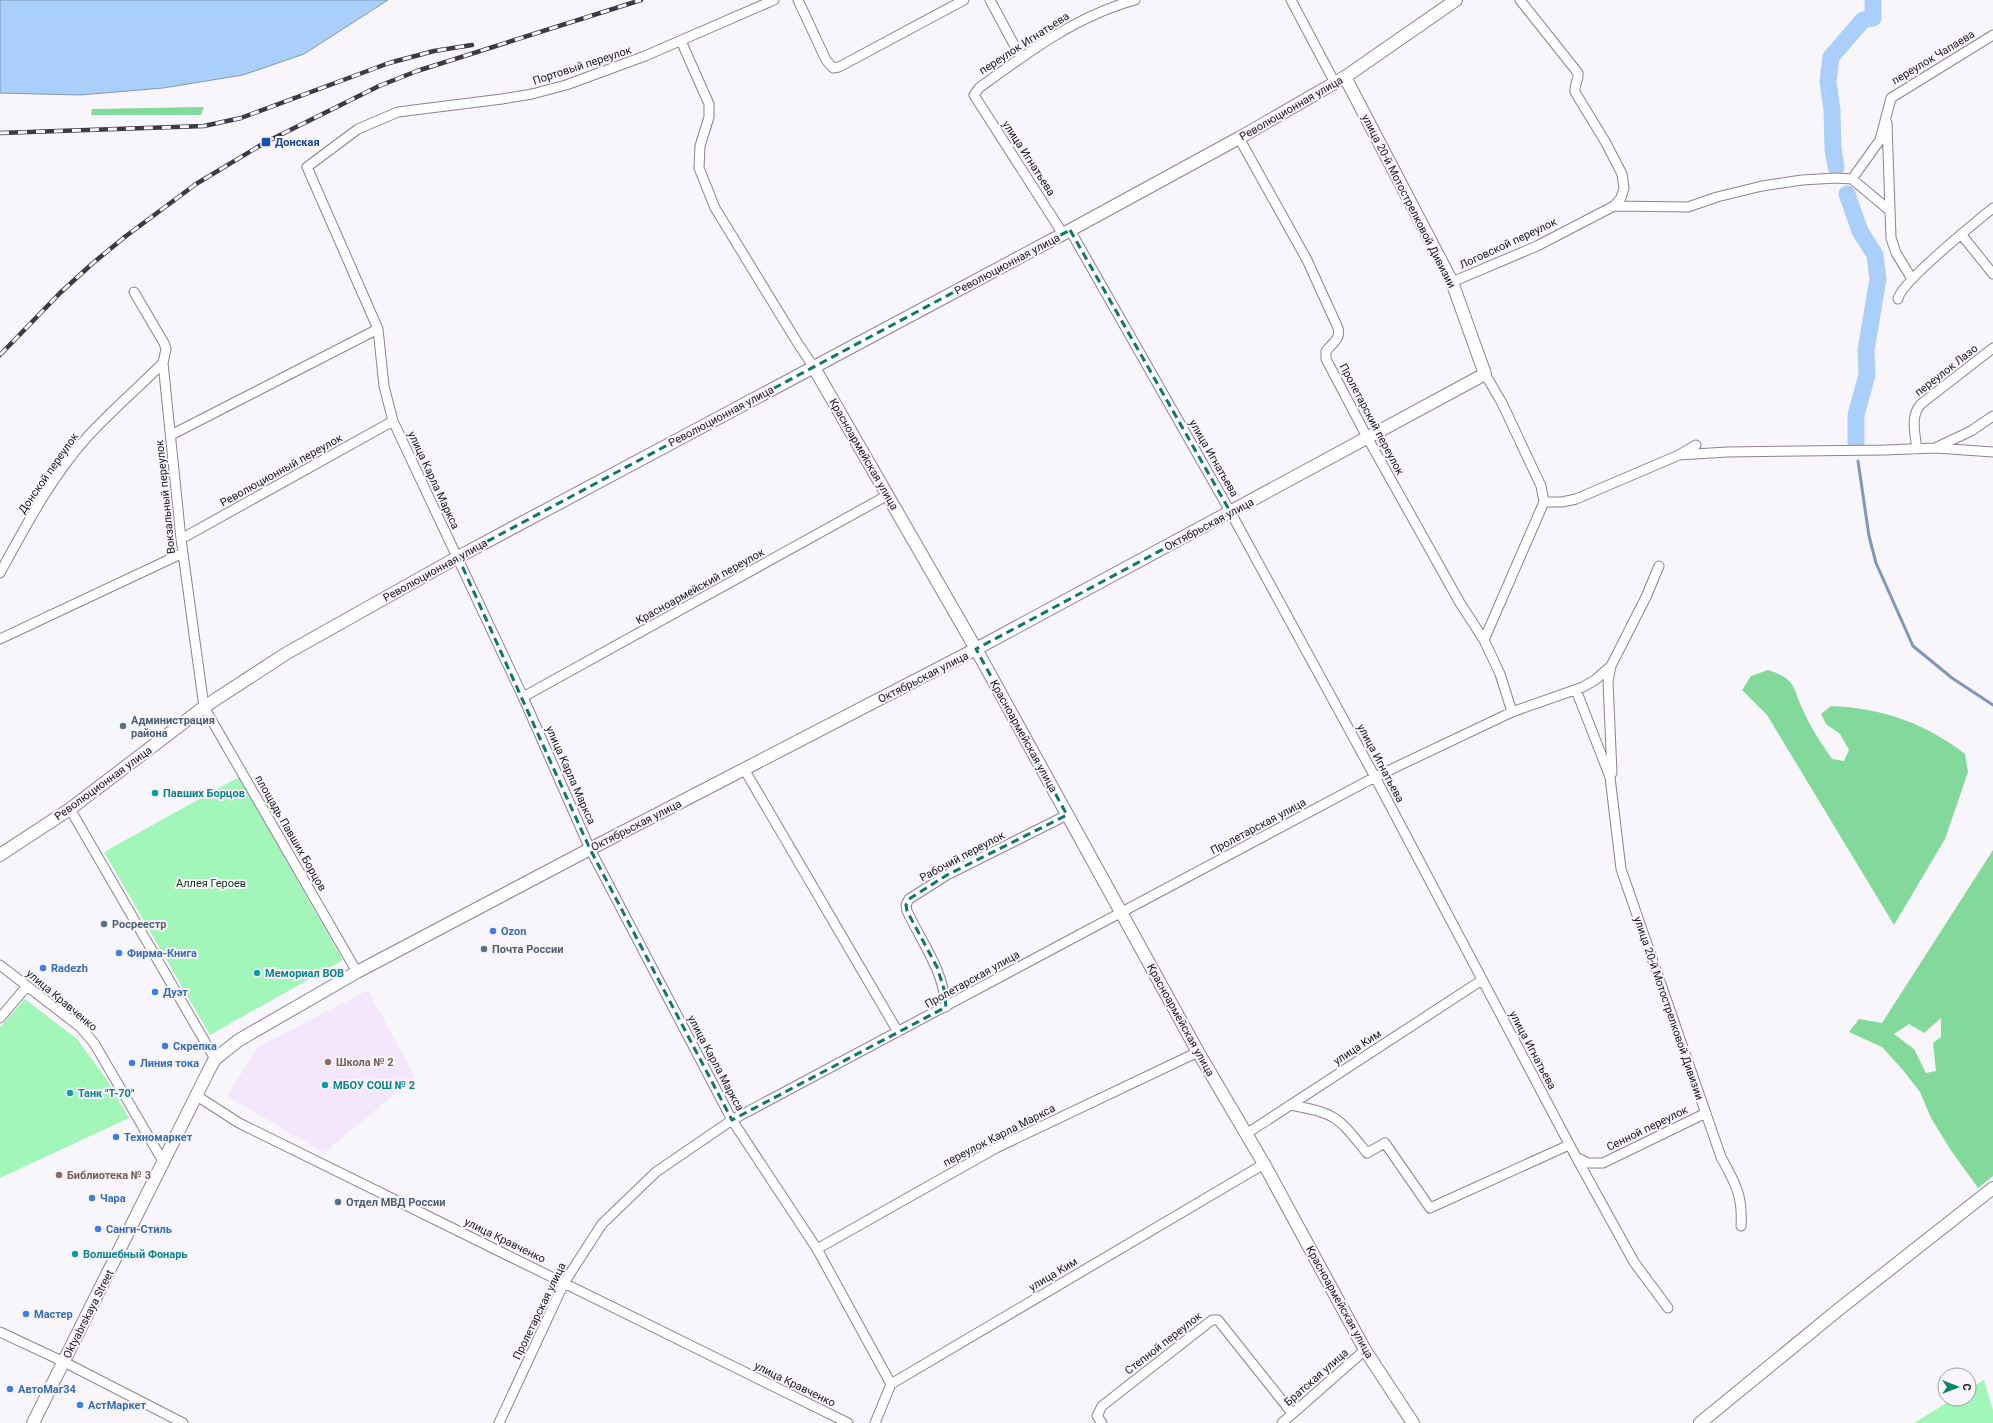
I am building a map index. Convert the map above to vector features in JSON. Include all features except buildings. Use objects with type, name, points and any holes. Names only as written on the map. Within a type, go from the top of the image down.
[{"type":"street","name":"Портовый переулок","points":[[307,167],[358,129],[398,112],[532,94],[566,85],[645,56],[774,0]]},
{"type":"street","points":[[798,0],[826,60],[833,68],[839,67],[964,0]]},
{"type":"street","points":[[990,0],[1021,58]]},
{"type":"street","name":"переулок Игнатьева","points":[[974,95],[979,88],[1021,58],[1088,16],[1114,5],[1135,0]]},
{"type":"street","name":"улица 20-й Мотострелковой Дивизии","points":[[1291,0],[1340,80],[1452,282],[1485,374],[1502,403],[1541,486],[1544,502]]},
{"type":"street","name":"Революционная улица","points":[[0,855],[70,809],[204,707],[287,653],[458,557],[1239,138],[1340,80],[1456,0]]},
{"type":"street","points":[[1520,0],[1578,73],[1579,78],[1575,86],[1575,92],[1606,142],[1624,182],[1621,198],[1614,206]]},
{"type":"street","name":"переулок Чапаева","points":[[1887,115],[1889,102],[1894,95],[1916,84],[1993,35]]},
{"type":"street","name":"Красноармейская улица","points":[[681,41],[709,104],[709,117],[700,146],[699,168],[710,195],[728,228],[813,366],[888,495],[976,650],[1198,1052],[1264,1164],[1365,1350],[1413,1423]]},
{"type":"street","name":"улица Игнатьева","points":[[974,95],[1066,232],[1231,513],[1375,777],[1569,1145],[1634,1262],[1668,1308]]},
{"type":"street","points":[[1852,179],[1880,140],[1887,115]]},
{"type":"street","points":[[1887,115],[1890,210],[1893,246],[1912,279]]},
{"type":"street","name":"Пролетарский переулок","points":[[1239,138],[1307,260],[1338,328],[1338,338],[1325,354],[1367,437],[1460,603],[1484,640],[1500,674],[1512,712]]},
{"type":"street","name":"улица Карла Маркса","points":[[307,167],[378,329],[384,386],[393,421],[523,697],[590,848],[732,1120],[817,1249],[891,1384]]},
{"type":"street","points":[[1614,206],[1688,207],[1718,197],[1762,186],[1802,180],[1852,179],[1890,210]]},
{"type":"street","name":"Логовской переулок","points":[[1452,282],[1537,246],[1614,206]]},
{"type":"street","points":[[1898,299],[1898,294],[1912,279],[1961,234],[1993,208]]},
{"type":"street","points":[[1961,234],[1993,274]]},
{"type":"street","name":"Вокзальный переулок","points":[[134,292],[166,349],[164,363],[181,539],[204,707]]},
{"type":"street","points":[[171,435],[378,329]]},
{"type":"street","name":"переулок Лазо","points":[[1917,449],[1914,424],[1915,410],[1993,348]]},
{"type":"street","name":"Донской переулок","points":[[0,573],[21,534],[77,450],[89,435],[164,363]]},
{"type":"street","name":"Октябрьская улица","points":[[215,1059],[239,1040],[357,972],[590,848],[976,650],[1485,374]]},
{"type":"street","points":[[1936,448],[1971,431],[1993,416]]},
{"type":"street","name":"Революционный переулок","points":[[181,539],[393,421]]},
{"type":"street","points":[[1484,640],[1544,502],[1562,502],[1576,499],[1679,455],[1696,445]]},
{"type":"street","points":[[1679,455],[1727,452],[1936,448],[1993,452]]},
{"type":"street","name":"Красноармейский переулок","points":[[523,697],[888,495]]},
{"type":"street","points":[[0,639],[183,553]]},
{"type":"street","name":"улица 20-й Мотострелковой Дивизии","points":[[1659,566],[1611,666],[1608,682],[1612,786],[1621,868],[1721,1157],[1738,1190],[1742,1208],[1740,1226]]},
{"type":"street","name":"Пролетарская улица","points":[[499,1423],[564,1283],[602,1224],[656,1172],[732,1120],[946,1007],[1121,911],[1375,777],[1512,712],[1576,690],[1595,680],[1611,666]]},
{"type":"street","name":"улица 20-й Мотострелковой Дивизии","points":[[1576,690],[1610,777],[1612,786]]},
{"type":"street","name":"площадь Павших Борцов","points":[[204,707],[357,972]]},
{"type":"street","points":[[744,769],[898,1032]]},
{"type":"street","points":[[70,809],[215,1059]]},
{"type":"street","name":"Рабочий переулок","points":[[946,1007],[944,989],[937,967],[907,911],[906,905],[909,900],[947,875],[1067,815]]},
{"type":"street","name":"улица Кравченко","points":[[0,965],[80,1027],[94,1043],[164,1163]]},
{"type":"street","name":"улица Ким","points":[[1246,1134],[1482,980]]},
{"type":"street","points":[[0,1018],[28,986]]},
{"type":"street","name":"переулок Карла Маркса","points":[[817,1249],[996,1148],[1198,1052]]},
{"type":"street","name":"Oktyabrskaya Street","points":[[33,1423],[215,1059]]},
{"type":"street","name":"улица Кравченко","points":[[197,1096],[239,1124],[848,1423]]},
{"type":"street","points":[[1290,1105],[1318,1110],[1339,1120],[1367,1153],[1385,1143],[1430,1208],[1569,1145]]},
{"type":"street","name":"Сенной переулок","points":[[1576,1157],[1588,1162],[1603,1163],[1706,1113]]},
{"type":"street","name":"улица Ким","points":[[891,1384],[1264,1164]]},
{"type":"street","points":[[1700,1423],[1838,1310],[1993,1188]]},
{"type":"street","name":"Степной переулок","points":[[1102,1423],[1097,1416],[1102,1406],[1212,1320],[1218,1320],[1292,1413]]},
{"type":"street","points":[[0,1332],[64,1362],[183,1423]]},
{"type":"street","name":"Братская улица","points":[[1282,1423],[1365,1350]]},
{"type":"street","points":[[875,1423],[891,1384]]},
{"type":"highlighted area","points":[[1070,230],[1231,513],[976,649],[1067,815],[947,875],[909,899],[906,905],[907,911],[937,967],[944,989],[946,1007],[732,1120],[590,849],[458,557]]},
{"type":"shaded area","name":"Школа № 2","points":[[368,990],[415,1077],[324,1153],[227,1096],[258,1047]]},
{"type":"green space","points":[[204,107],[201,115],[91,115],[92,109]]},
{"type":"green space","points":[[1768,670],[1784,677],[1792,685],[1809,723],[1832,759],[1844,761],[1849,750],[1840,734],[1826,724],[1821,714],[1831,706],[1868,710],[1902,719],[1934,734],[1965,754],[1968,772],[1945,839],[1894,925],[1767,715],[1742,690],[1751,676]]},
{"type":"green space","name":"Аллея Героев","points":[[239,777],[343,960],[210,1035],[104,852]]},
{"type":"green space","points":[[1993,850],[1993,1176],[1978,1188],[1950,1149],[1931,1118],[1920,1092],[1902,1069],[1882,1047],[1849,1032],[1859,1019],[1882,1023]],"holes":[[[1941,1018],[1941,1037],[1933,1043],[1936,1071],[1926,1073],[1914,1049],[1894,1034],[1909,1024],[1924,1033]]]},
{"type":"green space","points":[[25,999],[77,1039],[105,1077],[129,1118],[0,1178],[0,1027]]},
{"type":"green space","points":[[1984,1380],[1993,1410],[1993,1423],[1914,1423],[1940,1407],[1977,1407],[1977,1384]]},
{"type":"water","points":[[0,0],[388,0],[304,54],[243,75],[163,88],[80,95],[0,93]]},
{"type":"waterway","points":[[1836,167],[1833,149],[1832,110],[1828,82],[1831,57],[1863,20],[1873,18],[1873,0]]},
{"type":"waterway","points":[[1847,194],[1860,231],[1875,255],[1878,279],[1866,350],[1867,375],[1856,415],[1856,442]]},
{"type":"waterway","points":[[1858,461],[1869,536],[1876,563],[1913,646],[1952,678],[1993,705]]},
{"type":"railway","points":[[0,355],[60,293],[126,236],[196,184],[266,142],[379,86],[417,71],[641,0]]},
{"type":"railway","points":[[0,133],[204,126],[241,118],[389,63],[434,51],[472,45]]},
{"type":"place","name":"Донская","points":[[266,142]]},
{"type":"place","name":"Администрация района","points":[[123,726]]},
{"type":"place","name":"Павших Борцов","points":[[155,793]]},
{"type":"place","name":"Росреестр","points":[[104,924]]},
{"type":"place","name":"Ozon","points":[[493,931]]},
{"type":"place","name":"Почта России","points":[[484,949]]},
{"type":"place","name":"Фирма-Книга","points":[[119,953]]},
{"type":"place","name":"Radezh","points":[[43,968]]},
{"type":"place","name":"Мемориал ВОВ","points":[[257,973]]},
{"type":"place","name":"Дуэт","points":[[155,992]]},
{"type":"place","name":"Скрепка","points":[[165,1046]]},
{"type":"place","name":"Школа № 2","points":[[328,1062]]},
{"type":"place","name":"Линия тока","points":[[132,1063]]},
{"type":"place","name":"МБОУ СОШ № 2","points":[[325,1085]]},
{"type":"place","name":"Танк \"Т-70\"","points":[[70,1093]]},
{"type":"place","name":"Техномаркет","points":[[116,1137]]},
{"type":"place","name":"Библиотека № 3","points":[[59,1175]]},
{"type":"place","name":"Чара","points":[[92,1198]]},
{"type":"place","name":"Отдел МВД России","points":[[338,1202]]},
{"type":"place","name":"Санги-Стиль","points":[[98,1229]]},
{"type":"place","name":"Волшебный Фонарь","points":[[75,1254]]},
{"type":"place","name":"Мастер","points":[[26,1314]]},
{"type":"place","name":"АвтоМаг34","points":[[10,1389]]},
{"type":"place","name":"АстМаркет","points":[[80,1405]]}]
